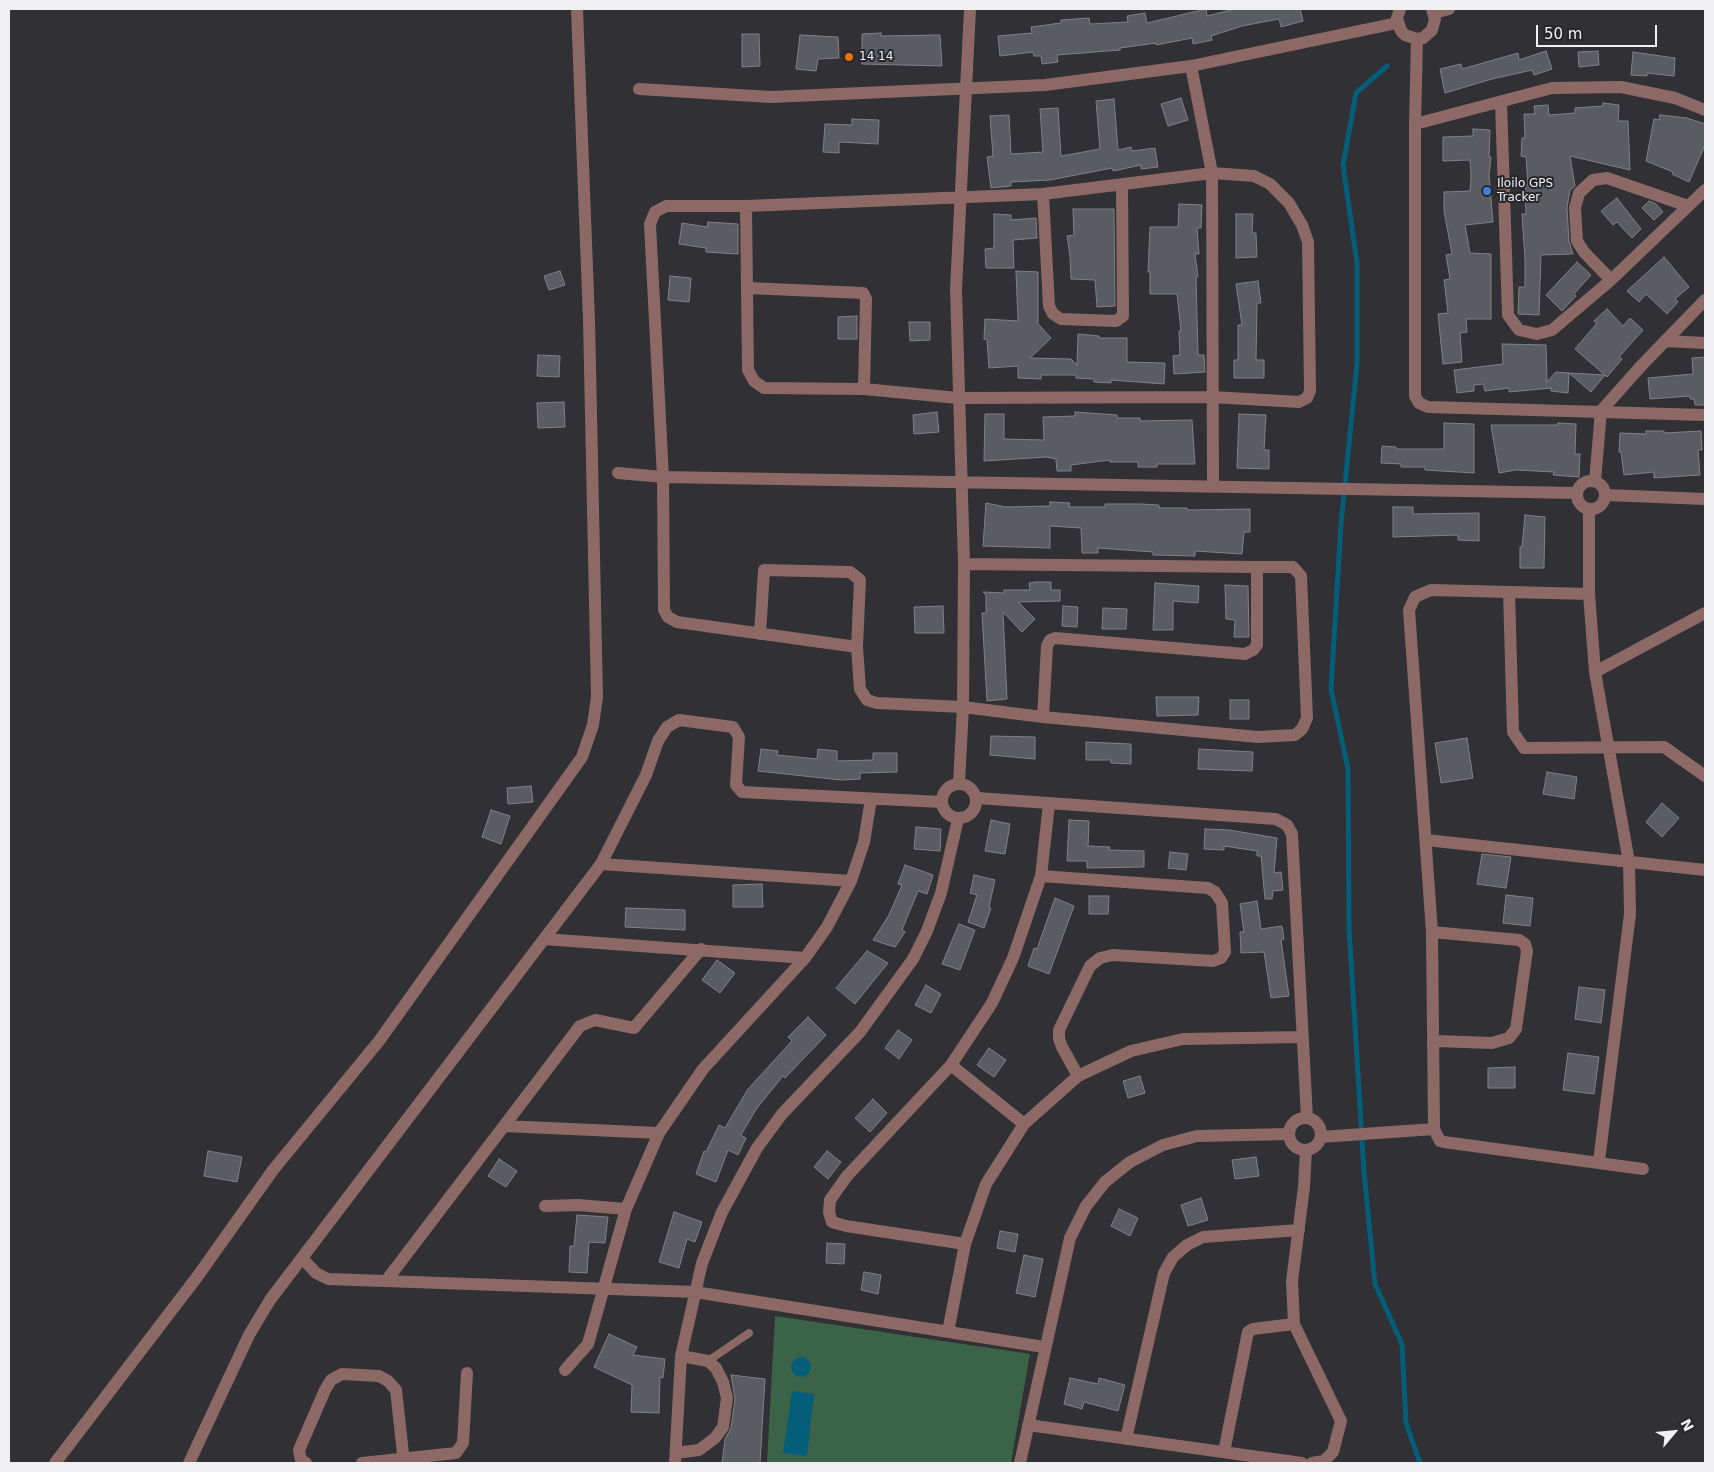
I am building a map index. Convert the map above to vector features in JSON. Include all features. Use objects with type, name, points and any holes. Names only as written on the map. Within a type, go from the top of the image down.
[{"type":"street","points":[[55,1463],[198,1277],[273,1170],[379,1041],[582,757],[593,725],[597,697],[589,320],[576,9]]},
{"type":"street","points":[[959,783],[963,707],[964,564],[956,288],[970,9]]},
{"type":"street","points":[[1400,9],[1397,24],[1405,35],[1417,39],[1432,30],[1435,19],[1433,11],[1449,9]]},
{"type":"street","points":[[639,88],[771,97],[1045,85],[1191,66],[1397,24]]},
{"type":"street","points":[[1417,39],[1415,124],[1415,396],[1419,403],[1428,407],[1601,411],[1705,416]]},
{"type":"street","points":[[1191,66],[1212,173],[1213,487]]},
{"type":"street","points":[[1415,124],[1552,88],[1620,88],[1675,98],[1705,110]]},
{"type":"street","points":[[1502,102],[1508,315],[1519,330],[1537,334],[1552,330],[1611,280],[1705,190]]},
{"type":"street","points":[[746,206],[748,370],[754,381],[764,388],[864,389],[958,398],[1212,397],[1299,402],[1307,398],[1310,391],[1308,242],[1302,225],[1289,203],[1270,184],[1254,176],[1212,173],[1043,194],[746,206],[666,206],[655,212],[650,224],[663,477],[664,610],[668,617],[677,622],[857,647]]},
{"type":"street","points":[[1611,280],[1584,252],[1577,241],[1576,208],[1579,193],[1593,180],[1607,178],[1688,206]]},
{"type":"street","points":[[1043,194],[1049,306],[1053,314],[1060,319],[1116,321],[1123,316],[1122,185]]},
{"type":"street","points":[[748,288],[863,293],[866,299],[864,389]]},
{"type":"street","points":[[1594,481],[1601,411],[1705,300]]},
{"type":"street","points":[[1665,341],[1705,343]]},
{"type":"street","points":[[618,473],[663,477],[1577,493]]},
{"type":"street","points":[[1594,481],[1602,486],[1606,495],[1599,507],[1589,510],[1580,505],[1577,493],[1584,482],[1594,481]]},
{"type":"street","points":[[1606,495],[1705,498]]},
{"type":"street","points":[[1589,510],[1589,594],[1595,672],[1629,862],[1630,914],[1599,1161]]},
{"type":"street","points":[[760,634],[764,570],[850,572],[860,580],[857,647],[860,689],[867,700],[877,703],[963,707],[1043,717],[1258,737],[1296,736],[1302,730],[1306,718],[1301,576],[1293,567],[964,564]]},
{"type":"street","points":[[1043,717],[1047,646],[1055,638],[1245,654],[1253,650],[1257,645],[1256,567]]},
{"type":"street","points":[[1589,594],[1431,590],[1415,597],[1409,610],[1432,932],[1435,1041],[1434,1129],[1440,1141],[1444,1142],[1599,1161],[1643,1169]]},
{"type":"street","points":[[1509,592],[1513,732],[1517,741],[1524,748],[1664,747],[1705,776]]},
{"type":"street","points":[[1595,672],[1705,613]]},
{"type":"street","points":[[189,1463],[249,1335],[270,1300],[601,864],[646,775],[658,742],[667,727],[679,720],[733,727],[739,737],[736,785],[742,792],[941,802]]},
{"type":"street","points":[[959,783],[970,787],[976,798],[976,808],[969,816],[958,819],[946,814],[941,802],[944,792],[951,785],[959,783]]},
{"type":"street","points":[[976,798],[1276,820],[1287,824],[1292,834],[1307,1118]]},
{"type":"street","points":[[565,1370],[588,1344],[626,1209],[659,1133],[703,1069],[805,958],[827,927],[850,882],[864,842],[870,799]]},
{"type":"street","points":[[965,1244],[846,1226],[832,1222],[829,1212],[830,1200],[847,1176],[951,1065],[992,1003],[1013,958],[1041,876],[1049,804]]},
{"type":"street","points":[[681,1356],[708,1361],[716,1368],[723,1382],[727,1398],[723,1427],[715,1438],[699,1450],[675,1458],[681,1356],[702,1262],[722,1212],[757,1148],[782,1114],[860,1032],[913,960],[927,931],[941,892],[958,819]]},
{"type":"street","points":[[1426,840],[1705,870]]},
{"type":"street","points":[[601,864],[850,882]]},
{"type":"street","points":[[1041,876],[1208,888],[1216,892],[1222,903],[1225,952],[1221,958],[1213,961],[1112,955],[1100,958],[1090,966],[1059,1030],[1062,1047],[1078,1076]]},
{"type":"street","points":[[1432,932],[1519,940],[1524,944],[1527,951],[1516,1029],[1509,1038],[1492,1043],[1435,1041]]},
{"type":"street","points":[[544,939],[805,958]]},
{"type":"street","points":[[386,1281],[580,1026],[595,1020],[634,1028],[701,949]]},
{"type":"street","points":[[948,1332],[965,1244],[986,1184],[1024,1124],[1078,1076],[1131,1051],[1183,1039],[1303,1037]]},
{"type":"street","points":[[951,1065],[1024,1124]]},
{"type":"street","points":[[1289,1134],[1293,1124],[1307,1118]]},
{"type":"street","points":[[1289,1134],[1296,1147],[1306,1150],[1318,1145],[1321,1136],[1319,1127],[1307,1118]]},
{"type":"street","points":[[504,1126],[659,1133]]},
{"type":"street","points":[[1321,1136],[1434,1129]]},
{"type":"street","points":[[1020,1463],[1044,1347],[1070,1238],[1086,1206],[1105,1182],[1130,1162],[1162,1145],[1188,1138],[1197,1136],[1289,1134]]},
{"type":"street","points":[[1306,1150],[1292,1282],[1294,1324],[1341,1418],[1333,1452],[1324,1461],[1312,1463]]},
{"type":"street","points":[[545,1206],[578,1205],[626,1209]]},
{"type":"street","points":[[1126,1439],[1164,1274],[1173,1257],[1186,1245],[1204,1237],[1299,1230]]},
{"type":"street","points":[[303,1259],[316,1273],[328,1279],[695,1292],[1044,1347]]},
{"type":"street","points":[[1224,1452],[1248,1332],[1252,1329],[1294,1324]]},
{"type":"street","points":[[362,1463],[403,1462],[456,1453],[463,1443],[467,1373]]},
{"type":"street","points":[[306,1463],[301,1460],[299,1450],[325,1390],[331,1380],[342,1374],[379,1376],[388,1381],[396,1390],[403,1462]]},
{"type":"street","points":[[1028,1425],[1302,1463]]},
{"type":"lane","points":[[708,1361],[749,1333]]},
{"type":"green space","points":[[775,1316],[1030,1354],[1011,1463],[767,1463]]},
{"type":"water","points":[[797,1357],[805,1357],[811,1363],[811,1371],[805,1377],[797,1377],[791,1371],[791,1363]]},
{"type":"water","points":[[792,1391],[814,1394],[807,1456],[783,1453]]},
{"type":"building","points":[[1206,9],[1207,16],[1235,9],[1300,9],[1303,21],[1281,27],[1279,19],[1242,26],[1211,36],[1212,40],[1193,44],[1192,38],[1156,45],[1156,43],[1120,48],[1120,50],[1057,55],[1058,62],[1042,64],[1041,56],[1034,56],[1033,52],[1000,56],[998,36],[1032,33],[1031,27],[1061,23],[1061,20],[1089,18],[1090,24],[1128,22],[1127,16],[1145,13],[1147,23]]},
{"type":"building","points":[[881,33],[881,36],[940,35],[942,66],[862,64],[862,34]]},
{"type":"building","points":[[742,34],[759,34],[760,66],[742,67]]},
{"type":"building","points":[[800,35],[838,37],[839,58],[818,59],[816,71],[796,69]]},
{"type":"building","points":[[1546,51],[1552,69],[1534,75],[1532,70],[1492,79],[1445,93],[1440,69],[1461,64],[1462,69],[1518,53],[1519,60]]},
{"type":"building","points":[[1598,51],[1599,65],[1579,67],[1578,52]]},
{"type":"building","points":[[1633,52],[1675,58],[1674,76],[1647,73],[1647,76],[1631,75]]},
{"type":"building","points":[[1181,98],[1188,120],[1168,126],[1161,104]]},
{"type":"building","points":[[1114,99],[1118,150],[1131,147],[1132,151],[1155,148],[1158,167],[1141,169],[1141,165],[1113,171],[1112,168],[1050,180],[1011,182],[1011,186],[991,188],[987,157],[993,156],[990,116],[1009,115],[1011,154],[1043,152],[1040,109],[1058,108],[1061,156],[1100,149],[1096,101]]},
{"type":"building","points":[[1603,103],[1619,105],[1618,121],[1628,121],[1630,170],[1570,156],[1575,186],[1570,190],[1567,208],[1569,241],[1573,254],[1541,255],[1539,315],[1518,314],[1519,287],[1525,287],[1522,214],[1526,214],[1525,185],[1528,185],[1526,157],[1521,156],[1522,138],[1525,138],[1524,114],[1535,114],[1534,106],[1548,105],[1549,115],[1575,113],[1575,108],[1603,106]]},
{"type":"building","points":[[1660,115],[1687,118],[1705,124],[1705,145],[1689,182],[1672,174],[1673,172],[1646,161],[1654,119],[1659,120]]},
{"type":"building","points":[[852,119],[879,120],[878,144],[839,142],[839,153],[823,152],[825,124],[852,125]]},
{"type":"building","points":[[1473,129],[1490,130],[1489,157],[1491,157],[1489,175],[1493,222],[1465,225],[1470,253],[1491,254],[1491,319],[1466,319],[1467,332],[1460,333],[1462,362],[1443,364],[1438,314],[1448,313],[1444,280],[1450,279],[1446,255],[1452,254],[1444,211],[1444,192],[1470,191],[1471,176],[1470,160],[1443,161],[1443,137],[1473,136]]},
{"type":"building","points":[[1617,198],[1641,229],[1632,238],[1617,222],[1613,225],[1601,211]]},
{"type":"building","points":[[1649,201],[1656,204],[1663,212],[1654,220],[1642,208]]},
{"type":"building","points":[[1179,204],[1202,205],[1201,228],[1197,228],[1199,254],[1195,254],[1198,277],[1196,277],[1198,355],[1204,355],[1205,372],[1174,374],[1173,356],[1180,355],[1179,331],[1181,331],[1177,294],[1150,294],[1150,272],[1148,272],[1150,227],[1178,227]]},
{"type":"building","points":[[1073,209],[1114,209],[1115,306],[1097,307],[1095,280],[1071,279],[1067,236],[1074,235]]},
{"type":"building","points":[[994,214],[1011,215],[1011,220],[1036,218],[1037,238],[1013,240],[1014,268],[986,268],[985,249],[994,248]]},
{"type":"building","points":[[1236,214],[1253,214],[1252,233],[1256,233],[1257,257],[1236,258]]},
{"type":"building","points":[[708,222],[738,224],[738,254],[706,252],[706,248],[679,244],[682,223],[707,227]]},
{"type":"building","points":[[1664,257],[1689,287],[1675,299],[1678,302],[1667,314],[1646,294],[1639,302],[1627,291]]},
{"type":"building","points":[[1577,262],[1591,275],[1562,311],[1546,295]]},
{"type":"building","points":[[560,271],[565,285],[549,290],[544,276]]},
{"type":"building","points":[[1016,271],[1038,272],[1038,324],[1051,338],[1030,358],[1071,359],[1077,365],[1078,334],[1099,336],[1099,338],[1127,338],[1127,362],[1165,363],[1164,384],[1111,380],[1111,383],[1094,382],[1094,379],[1076,378],[1076,375],[1041,375],[1041,379],[1018,378],[1018,366],[989,368],[987,340],[984,339],[985,319],[1018,321]]},
{"type":"building","points":[[670,276],[691,278],[689,302],[668,300]]},
{"type":"building","points":[[1258,281],[1261,303],[1257,303],[1256,360],[1264,360],[1264,378],[1234,378],[1234,360],[1238,360],[1238,325],[1242,325],[1236,284]]},
{"type":"building","points":[[1607,309],[1623,326],[1630,318],[1643,330],[1619,357],[1622,359],[1607,377],[1575,349],[1597,323],[1594,321]]},
{"type":"building","points":[[857,316],[857,339],[838,339],[838,317]]},
{"type":"building","points":[[909,322],[930,322],[930,340],[910,341]]},
{"type":"building","points":[[1502,344],[1546,345],[1547,382],[1556,372],[1569,373],[1568,393],[1551,391],[1551,388],[1509,392],[1509,388],[1485,391],[1483,384],[1474,385],[1474,391],[1457,393],[1454,370],[1503,364]]},
{"type":"building","points":[[538,355],[560,356],[559,377],[537,376]]},
{"type":"building","points":[[1705,357],[1705,405],[1695,405],[1694,399],[1690,399],[1690,396],[1650,399],[1648,378],[1693,374],[1692,358]]},
{"type":"building","points":[[1569,373],[1605,375],[1591,392]]},
{"type":"building","points":[[564,402],[565,427],[538,428],[537,403]]},
{"type":"building","points":[[937,412],[939,432],[914,434],[913,415]]},
{"type":"building","points":[[1075,412],[1117,415],[1117,418],[1140,418],[1140,421],[1192,420],[1195,464],[1157,464],[1157,467],[1138,467],[1138,462],[1110,462],[1110,460],[1071,465],[1071,471],[1057,471],[1056,459],[1046,457],[984,461],[985,414],[1004,414],[1004,439],[1044,440],[1043,417],[1075,416]]},
{"type":"building","points":[[1239,414],[1266,415],[1264,450],[1269,450],[1269,469],[1237,468]]},
{"type":"building","points":[[1444,423],[1474,424],[1474,473],[1425,470],[1425,467],[1401,467],[1401,464],[1381,463],[1382,446],[1396,447],[1396,449],[1444,449]]},
{"type":"building","points":[[1558,423],[1576,424],[1575,454],[1580,454],[1579,477],[1553,475],[1554,472],[1516,470],[1499,473],[1491,425],[1558,425]]},
{"type":"building","points":[[1646,431],[1664,431],[1664,433],[1701,431],[1702,450],[1698,450],[1700,475],[1654,478],[1654,472],[1624,475],[1621,452],[1619,452],[1620,433],[1646,434]]},
{"type":"building","points":[[1050,502],[1070,503],[1069,507],[1141,504],[1159,505],[1159,508],[1187,508],[1187,510],[1250,509],[1250,532],[1244,532],[1242,554],[1195,551],[1195,556],[1153,555],[1153,552],[1098,548],[1098,553],[1082,553],[1081,528],[1050,526],[1050,548],[983,546],[986,503],[1006,507],[1050,506]]},
{"type":"building","points":[[1393,507],[1413,507],[1413,514],[1479,513],[1479,541],[1458,540],[1458,535],[1393,537]]},
{"type":"building","points":[[1525,515],[1545,517],[1544,568],[1520,568],[1520,547],[1522,547]]},
{"type":"building","points":[[1051,582],[1051,590],[1060,590],[1060,601],[1018,602],[1035,619],[1022,632],[1003,612],[1007,699],[987,701],[982,613],[986,613],[986,595],[983,592],[1004,593],[1004,590],[1030,590],[1029,583]]},
{"type":"building","points":[[1155,583],[1199,586],[1198,603],[1173,601],[1173,630],[1153,630]]},
{"type":"building","points":[[1225,585],[1248,586],[1249,637],[1234,637],[1235,620],[1226,619]]},
{"type":"building","points":[[943,606],[944,633],[915,633],[914,607]]},
{"type":"building","points":[[1063,606],[1078,607],[1077,627],[1062,626]]},
{"type":"building","points":[[1103,608],[1127,609],[1126,629],[1102,629]]},
{"type":"building","points":[[1156,697],[1199,697],[1198,715],[1157,716]]},
{"type":"building","points":[[1230,700],[1249,700],[1249,719],[1230,719]]},
{"type":"building","points":[[991,736],[1035,737],[1035,759],[990,755]]},
{"type":"building","points":[[1467,738],[1473,778],[1441,783],[1435,743]]},
{"type":"building","points":[[1086,742],[1131,744],[1131,764],[1111,763],[1111,760],[1086,760]]},
{"type":"building","points":[[761,749],[778,751],[777,755],[817,759],[818,749],[837,751],[837,761],[873,760],[873,753],[897,753],[897,772],[860,773],[860,779],[841,780],[758,771]]},
{"type":"building","points":[[1199,749],[1253,752],[1252,771],[1198,769]]},
{"type":"building","points":[[1547,772],[1577,777],[1574,799],[1543,794]]},
{"type":"building","points":[[531,786],[533,802],[508,804],[507,788]]},
{"type":"building","points":[[1662,803],[1679,818],[1662,837],[1646,822]]},
{"type":"building","points":[[491,810],[510,816],[501,844],[482,837]]},
{"type":"building","points":[[991,820],[1010,824],[1005,854],[985,851]]},
{"type":"building","points":[[1069,820],[1089,821],[1088,846],[1110,847],[1109,850],[1144,851],[1144,867],[1087,868],[1087,861],[1067,861]]},
{"type":"building","points":[[916,827],[941,829],[940,851],[914,849]]},
{"type":"building","points":[[1205,829],[1229,830],[1277,838],[1274,873],[1281,872],[1283,890],[1273,891],[1272,899],[1265,899],[1261,856],[1257,856],[1257,851],[1224,846],[1224,850],[1204,849]]},
{"type":"building","points":[[1170,852],[1188,854],[1186,870],[1168,868]]},
{"type":"building","points":[[1482,854],[1511,857],[1506,888],[1477,884]]},
{"type":"building","points":[[905,865],[933,875],[927,894],[918,891],[902,930],[905,932],[895,947],[873,940],[889,915],[902,885],[898,884]]},
{"type":"building","points":[[974,875],[995,880],[989,907],[991,908],[984,928],[968,922],[977,895],[970,893]]},
{"type":"building","points":[[762,884],[763,907],[733,907],[733,885]]},
{"type":"building","points":[[1506,895],[1533,898],[1530,926],[1503,923]]},
{"type":"building","points":[[1089,896],[1109,896],[1108,914],[1089,914]]},
{"type":"building","points":[[1055,898],[1074,906],[1049,974],[1028,966],[1034,948],[1037,949]]},
{"type":"building","points":[[1257,901],[1261,929],[1282,926],[1284,939],[1281,940],[1289,996],[1271,998],[1264,952],[1241,953],[1240,932],[1244,932],[1240,904]]},
{"type":"building","points":[[626,908],[685,910],[685,930],[625,927]]},
{"type":"building","points":[[959,924],[975,930],[960,970],[942,964]]},
{"type":"building","points":[[867,951],[888,963],[855,1004],[836,988]]},
{"type":"building","points":[[717,960],[735,973],[720,993],[702,980]]},
{"type":"building","points":[[926,985],[941,994],[931,1013],[915,1005]]},
{"type":"building","points":[[1579,987],[1605,990],[1601,1023],[1575,1019]]},
{"type":"building","points":[[808,1017],[826,1035],[785,1078],[783,1076],[757,1108],[741,1135],[746,1138],[738,1155],[728,1150],[716,1182],[696,1174],[704,1151],[706,1152],[719,1125],[725,1128],[748,1089],[792,1041],[788,1037]]},
{"type":"building","points":[[898,1030],[912,1040],[899,1059],[885,1048]]},
{"type":"building","points":[[989,1048],[1006,1060],[994,1077],[977,1065]]},
{"type":"building","points":[[1568,1053],[1599,1057],[1594,1094],[1563,1090]]},
{"type":"building","points":[[1515,1067],[1515,1088],[1488,1088],[1488,1068]]},
{"type":"building","points":[[1140,1076],[1145,1093],[1128,1098],[1123,1081]]},
{"type":"building","points":[[873,1099],[887,1113],[870,1132],[855,1118]]},
{"type":"building","points":[[208,1151],[242,1157],[237,1182],[204,1176]]},
{"type":"building","points":[[827,1151],[841,1162],[828,1179],[814,1167]]},
{"type":"building","points":[[1256,1157],[1259,1176],[1235,1179],[1232,1160]]},
{"type":"building","points":[[499,1159],[517,1171],[506,1187],[488,1176]]},
{"type":"building","points":[[1201,1198],[1208,1220],[1188,1226],[1181,1205]]},
{"type":"building","points":[[1119,1209],[1138,1218],[1130,1236],[1111,1226]]},
{"type":"building","points":[[674,1212],[702,1222],[695,1242],[687,1239],[679,1268],[659,1262]]},
{"type":"building","points":[[577,1215],[608,1217],[605,1243],[589,1242],[587,1273],[569,1272],[570,1246],[574,1246]]},
{"type":"building","points":[[1000,1231],[1018,1234],[1015,1252],[997,1248]]},
{"type":"building","points":[[827,1243],[845,1244],[844,1264],[826,1263]]},
{"type":"building","points":[[1024,1255],[1043,1259],[1035,1297],[1016,1293]]},
{"type":"building","points":[[864,1272],[881,1275],[878,1294],[861,1290]]},
{"type":"building","points":[[609,1334],[637,1347],[633,1355],[665,1359],[663,1378],[660,1377],[659,1413],[631,1412],[632,1385],[594,1367]]},
{"type":"building","points":[[731,1375],[765,1379],[760,1463],[722,1463],[725,1439],[731,1428],[735,1399]]},
{"type":"building","points":[[1070,1378],[1098,1384],[1099,1378],[1125,1385],[1118,1411],[1084,1402],[1082,1409],[1064,1404]]},
{"type":"waterway","points":[[1387,66],[1356,93],[1343,165],[1357,263],[1357,364],[1341,524],[1331,689],[1348,769],[1349,928],[1364,1172],[1375,1284],[1402,1344],[1406,1423],[1420,1463]]},
{"type":"place","name":"14 14","points":[[849,57]]},
{"type":"place","name":"Iloilo GPS Tracker","points":[[1487,191]]}]
